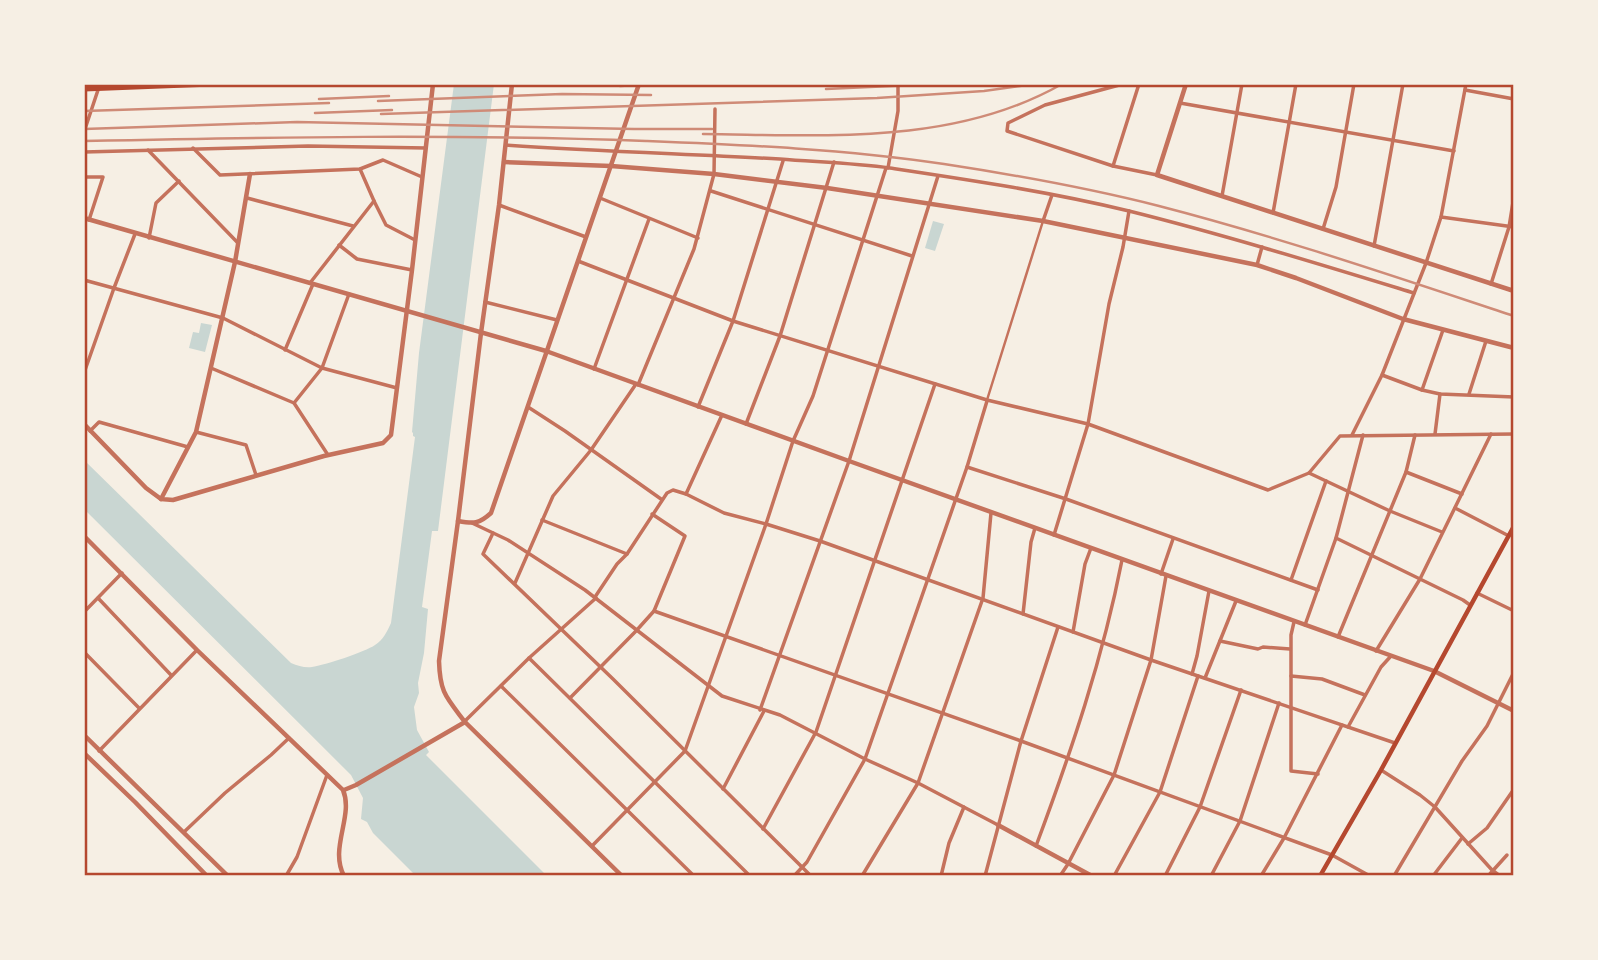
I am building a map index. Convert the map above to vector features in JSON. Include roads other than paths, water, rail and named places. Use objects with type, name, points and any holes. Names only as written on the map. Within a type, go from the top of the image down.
[{"type":"main road","points":[[84,89],[100,86],[212,84]]},
{"type":"main road","points":[[1320,876],[1514,526]]},
{"type":"street","points":[[84,424],[146,488],[161,499],[173,500],[387,440],[392,431],[433,84]]},
{"type":"street","points":[[512,84],[499,205],[439,661],[440,682],[445,695],[465,722],[622,876]]},
{"type":"street","points":[[472,523],[483,521],[491,513],[639,84]]},
{"type":"street","points":[[592,846],[685,751],[793,441],[829,351],[887,168],[898,111],[898,84]]},
{"type":"street","points":[[1123,84],[1045,105],[1008,122],[1007,131],[1113,166],[1157,175],[1514,291]]},
{"type":"street","points":[[1113,166],[1139,84]]},
{"type":"street","points":[[1157,175],[1186,84]]},
{"type":"street","points":[[1222,197],[1242,84]]},
{"type":"street","points":[[1273,213],[1296,84]]},
{"type":"street","points":[[1322,229],[1336,187],[1354,84]]},
{"type":"street","points":[[1374,247],[1403,84]]},
{"type":"street","points":[[1352,435],[1381,375],[1441,218],[1466,84]]},
{"type":"street","points":[[84,132],[100,86]]},
{"type":"street","points":[[1465,90],[1514,99]]},
{"type":"street","points":[[1180,103],[1454,151]]},
{"type":"street","points":[[515,583],[553,496],[591,450],[637,385],[674,298],[698,238],[711,191],[715,155],[715,109]]},
{"type":"street","points":[[506,145],[834,162],[977,181],[1129,211],[1262,247],[1413,293]]},
{"type":"street","points":[[84,152],[308,146],[426,148]]},
{"type":"street","points":[[193,148],[220,175],[360,169],[383,160],[422,177]]},
{"type":"street","points":[[148,149],[239,243]]},
{"type":"street","points":[[698,407],[733,321],[783,160]]},
{"type":"street","points":[[504,162],[611,166],[714,174],[1044,221],[1257,265],[1403,319],[1514,348]]},
{"type":"street","points":[[746,424],[780,337],[834,162]]},
{"type":"street","points":[[360,169],[386,225],[415,240]]},
{"type":"street","points":[[161,499],[196,432],[236,262],[250,174]]},
{"type":"street","points":[[723,789],[762,710],[849,461],[938,176]]},
{"type":"street","points":[[84,177],[103,177],[87,219],[547,351],[1434,671],[1514,711]]},
{"type":"street","points":[[149,238],[156,203],[179,181]]},
{"type":"street","points":[[711,191],[912,257]]},
{"type":"street","points":[[794,876],[807,863],[865,759],[967,467],[1052,195]]},
{"type":"street","points":[[1491,284],[1511,227],[1514,196]]},
{"type":"street","points":[[247,198],[353,226]]},
{"type":"street","points":[[600,198],[698,238]]},
{"type":"street","points":[[285,350],[312,283],[374,201]]},
{"type":"street","points":[[499,205],[586,237]]},
{"type":"street","points":[[1055,535],[1088,424],[1129,211]]},
{"type":"street","points":[[1441,218],[1511,227]]},
{"type":"street","points":[[594,369],[649,219]]},
{"type":"street","points":[[84,373],[86,358],[135,234]]},
{"type":"street","points":[[339,245],[357,259],[412,270]]},
{"type":"street","points":[[1257,265],[1262,247]]},
{"type":"street","points":[[578,261],[780,337],[987,400],[1088,424],[1268,490],[1309,473],[1340,436],[1514,434]]},
{"type":"street","points":[[84,280],[223,318],[322,368],[397,388]]},
{"type":"street","points":[[295,403],[322,368],[349,293]]},
{"type":"street","points":[[485,302],[558,320]]},
{"type":"street","points":[[1422,390],[1443,330]]},
{"type":"street","points":[[1469,394],[1486,341]]},
{"type":"street","points":[[211,368],[295,403],[328,455]]},
{"type":"street","points":[[1381,375],[1440,394],[1513,395]]},
{"type":"street","points":[[763,829],[816,732],[935,384]]},
{"type":"street","points":[[1435,434],[1440,394]]},
{"type":"street","points":[[527,407],[661,499]]},
{"type":"street","points":[[686,494],[722,415]]},
{"type":"street","points":[[90,431],[99,422],[188,447]]},
{"type":"street","points":[[196,432],[246,445],[256,475]]},
{"type":"street","points":[[1376,651],[1420,579],[1490,434]]},
{"type":"street","points":[[1305,625],[1336,538],[1363,435]]},
{"type":"street","points":[[1338,637],[1406,472],[1415,435]]},
{"type":"street","points":[[967,467],[1066,499],[1318,590]]},
{"type":"street","points":[[1406,472],[1462,494]]},
{"type":"street","points":[[1309,473],[1442,532]]},
{"type":"street","points":[[1291,580],[1326,481]]},
{"type":"street","points":[[344,790],[465,722],[529,658],[596,598],[661,499],[673,491],[686,494],[724,513],[820,541],[1151,660],[1395,743]]},
{"type":"street","points":[[1455,508],[1508,536]]},
{"type":"street","points":[[862,876],[918,783],[983,598],[991,513]]},
{"type":"street","points":[[570,698],[654,611],[685,536],[652,514]]},
{"type":"street","points":[[542,520],[626,554]]},
{"type":"street","points":[[458,521],[472,523],[508,540],[596,598],[722,696],[780,715],[816,732],[964,807],[1091,876]]},
{"type":"street","points":[[1023,614],[1035,528]]},
{"type":"street","points":[[493,533],[483,554],[811,876]]},
{"type":"street","points":[[84,536],[197,650],[344,790],[346,806],[339,848],[339,862],[344,876]]},
{"type":"street","points":[[1060,876],[1114,775],[1151,660],[1164,575],[1174,538]]},
{"type":"street","points":[[1336,538],[1470,606]]},
{"type":"street","points":[[84,545],[90,542]]},
{"type":"street","points":[[1072,632],[1085,564],[1091,548]]},
{"type":"street","points":[[1036,846],[1068,759],[1104,643],[1122,560]]},
{"type":"street","points":[[84,612],[122,573]]},
{"type":"street","points":[[1192,674],[1209,591]]},
{"type":"street","points":[[1477,593],[1514,611]]},
{"type":"street","points":[[98,598],[172,676]]},
{"type":"street","points":[[1205,678],[1236,601]]},
{"type":"street","points":[[654,611],[1332,855],[1370,876]]},
{"type":"street","points":[[1294,622],[1290,649],[1290,771],[1318,774]]},
{"type":"street","points":[[985,876],[1021,741],[1058,627]]},
{"type":"street","points":[[1220,641],[1258,649],[1290,649]]},
{"type":"street","points":[[99,751],[197,650]]},
{"type":"street","points":[[84,652],[139,708]]},
{"type":"street","points":[[1348,727],[1381,667],[1391,656]]},
{"type":"street","points":[[529,658],[750,876]]},
{"type":"street","points":[[1394,876],[1462,761],[1487,726],[1514,672]]},
{"type":"street","points":[[1114,876],[1160,792],[1198,676]]},
{"type":"street","points":[[1291,676],[1322,680],[1365,695]]},
{"type":"street","points":[[501,686],[694,876]]},
{"type":"street","points":[[1165,876],[1200,807],[1241,691]]},
{"type":"street","points":[[1211,876],[1240,821],[1279,703]]},
{"type":"street","points":[[1261,876],[1284,838],[1342,725]]},
{"type":"street","points":[[84,735],[228,876]]},
{"type":"street","points":[[184,832],[289,738]]},
{"type":"street","points":[[84,753],[207,876]]},
{"type":"street","points":[[1381,770],[1435,807],[1500,876]]},
{"type":"street","points":[[286,876],[297,857],[327,775]]},
{"type":"street","points":[[1468,844],[1488,828],[1514,789]]},
{"type":"street","points":[[941,876],[949,843],[964,807]]},
{"type":"street","points":[[1433,876],[1462,838]]},
{"type":"street","points":[[1488,876],[1507,855]]},
{"type":"railway","points":[[620,86],[655,84]]},
{"type":"railway","points":[[826,89],[936,84]]},
{"type":"railway","points":[[381,114],[877,98],[984,91],[1035,84]]},
{"type":"railway","points":[[703,134],[841,135],[932,127],[977,118],[1020,104],[1062,84]]},
{"type":"railway","points":[[378,101],[562,94],[651,95]]},
{"type":"railway","points":[[319,99],[389,96]]},
{"type":"railway","points":[[84,111],[329,103]]},
{"type":"railway","points":[[315,113],[392,110]]},
{"type":"railway","points":[[84,129],[297,122],[712,129]]},
{"type":"railway","points":[[84,141],[505,137],[758,146],[907,159],[1052,182],[1159,206],[1293,244],[1514,316]]}]
